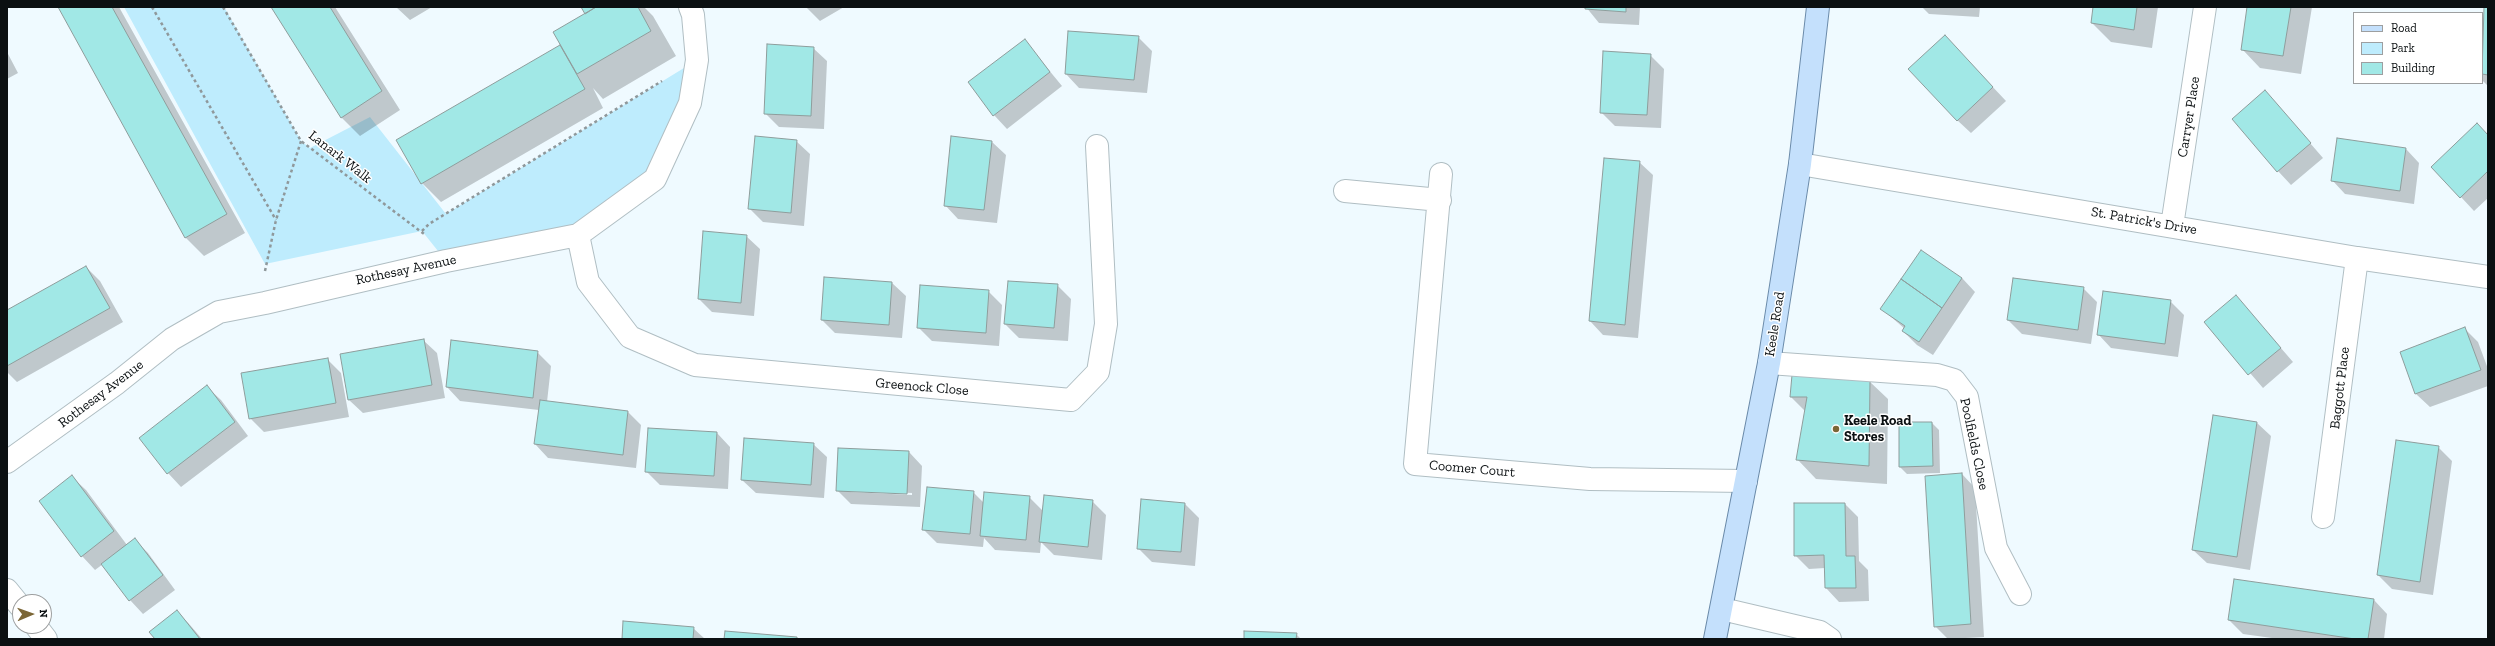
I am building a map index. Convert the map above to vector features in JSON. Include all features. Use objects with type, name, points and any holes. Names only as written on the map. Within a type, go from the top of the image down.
[{"type":"main road","name":"Keele Road","points":[[1715,639],[1722,609],[1768,363],[1800,164],[1818,7]]},
{"type":"street","name":"Rothesay Avenue","points":[[7,462],[117,383],[172,339],[219,312],[265,303],[446,261],[578,235],[655,179],[690,103],[697,60],[693,15],[690,7]]},
{"type":"street","name":"Carryer Place","points":[[2172,226],[2205,7]]},
{"type":"street","name":"Greenock Close","points":[[578,235],[588,282],[630,338],[696,366],[1071,400],[1098,372],[1106,324],[1098,146]]},
{"type":"street","name":"St. Patrick's Drive","points":[[1800,164],[2357,258],[2488,277]]},
{"type":"street","name":"Coomer Court","points":[[1442,174],[1415,464],[1590,479],[1746,481]]},
{"type":"street","points":[[1345,191],[1440,200]]},
{"type":"street","name":"Baggott Place","points":[[2323,517],[2357,258]]},
{"type":"street","name":"Poolfields Close","points":[[1768,363],[1937,375],[1954,380],[1967,397],[1996,548],[2020,594]]},
{"type":"street","points":[[1722,609],[1820,632],[1830,639]]},
{"type":"path","points":[[152,7],[276,220]]},
{"type":"path","name":"Lanark Walk","points":[[223,7],[301,141],[422,231],[446,261]]},
{"type":"path","points":[[422,231],[429,224],[697,60]]},
{"type":"path","points":[[265,303],[265,264],[276,220],[301,141]]},
{"type":"green space","points":[[124,7],[224,7],[301,141],[310,148],[370,117],[446,214],[697,60],[655,179],[578,235],[446,261],[422,231],[265,264]]},
{"type":"building","points":[[58,7],[112,7],[227,214],[185,238]]},
{"type":"building","points":[[271,7],[330,7],[382,91],[341,118]]},
{"type":"building","points":[[581,7],[596,7],[585,14]]},
{"type":"building","points":[[596,7],[638,7],[651,31],[577,74],[553,32]]},
{"type":"building","points":[[1585,7],[1626,7],[1626,12],[1585,9]]},
{"type":"building","points":[[2093,7],[2137,7],[2134,30],[2091,23]]},
{"type":"building","points":[[2247,7],[2291,7],[2283,56],[2241,50]]},
{"type":"building","points":[[2484,7],[2488,7],[2488,75],[2483,74]]},
{"type":"building","points":[[1068,31],[1139,36],[1134,80],[1065,74]]},
{"type":"building","points":[[1945,35],[1993,87],[1957,121],[1908,69]]},
{"type":"building","points":[[1025,39],[1050,72],[993,116],[968,82]]},
{"type":"building","points":[[767,44],[814,47],[811,116],[764,114]]},
{"type":"building","points":[[560,45],[585,89],[421,184],[396,140]]},
{"type":"building","points":[[1603,51],[1651,54],[1647,115],[1600,113]]},
{"type":"building","points":[[2265,90],[2311,143],[2277,172],[2232,119]]},
{"type":"building","points":[[2477,123],[2488,135],[2488,171],[2460,198],[2431,167]]},
{"type":"building","points":[[755,136],[797,140],[791,213],[748,209]]},
{"type":"building","points":[[951,136],[992,141],[984,210],[944,206]]},
{"type":"building","points":[[2337,138],[2406,148],[2400,191],[2331,181]]},
{"type":"building","points":[[1604,158],[1640,161],[1625,325],[1589,321]]},
{"type":"building","points":[[703,231],[747,235],[741,303],[698,299]]},
{"type":"building","points":[[1921,250],[1962,278],[1942,308],[1901,279]]},
{"type":"building","points":[[86,266],[110,308],[7,366],[7,310]]},
{"type":"building","points":[[824,277],[892,282],[889,325],[821,320]]},
{"type":"building","points":[[2013,278],[2084,287],[2078,330],[2007,320]]},
{"type":"building","points":[[1901,279],[1942,308],[1919,342],[1902,331],[1905,326],[1880,309]]},
{"type":"building","points":[[1008,281],[1058,284],[1054,328],[1004,324]]},
{"type":"building","points":[[920,285],[989,290],[986,333],[917,328]]},
{"type":"building","points":[[2103,291],[2171,300],[2165,344],[2097,335]]},
{"type":"building","points":[[2236,295],[2281,348],[2248,375],[2204,322]]},
{"type":"building","points":[[2465,327],[2481,370],[2415,394],[2400,352]]},
{"type":"building","points":[[424,339],[432,385],[348,400],[340,354]]},
{"type":"building","points":[[451,340],[538,351],[533,398],[446,387]]},
{"type":"building","points":[[328,358],[336,403],[249,419],[241,373]]},
{"type":"building","name":"Keele Road Stores","points":[[1792,375],[1870,380],[1869,466],[1796,460],[1807,397],[1790,397]]},
{"type":"building","points":[[207,385],[235,422],[167,474],[139,438]]},
{"type":"building","points":[[540,400],[628,411],[623,455],[534,444]]},
{"type":"building","points":[[2213,415],[2257,422],[2237,557],[2192,550]]},
{"type":"building","points":[[1899,422],[1932,422],[1933,466],[1899,467]]},
{"type":"building","points":[[648,428],[717,432],[714,476],[645,472]]},
{"type":"building","points":[[744,438],[814,443],[811,485],[741,480]]},
{"type":"building","points":[[2396,440],[2439,446],[2420,582],[2377,575]]},
{"type":"building","points":[[838,448],[909,451],[907,494],[836,491]]},
{"type":"building","points":[[1962,473],[1971,624],[1934,627],[1925,476]]},
{"type":"building","points":[[72,475],[114,531],[81,557],[39,501]]},
{"type":"building","points":[[927,487],[974,491],[970,534],[922,530]]},
{"type":"building","points":[[984,492],[1030,496],[1026,540],[980,536]]},
{"type":"building","points":[[1044,495],[1093,500],[1088,547],[1039,542]]},
{"type":"building","points":[[1141,499],[1185,503],[1181,552],[1137,549]]},
{"type":"building","points":[[1794,503],[1845,503],[1846,556],[1855,556],[1856,588],[1825,588],[1824,555],[1794,556]]},
{"type":"building","points":[[135,538],[163,575],[129,601],[101,564]]},
{"type":"building","points":[[2234,579],[2374,599],[2368,639],[2355,639],[2228,620]]},
{"type":"building","points":[[177,610],[200,639],[155,639],[149,632]]},
{"type":"building","points":[[623,621],[694,627],[693,639],[622,639]]},
{"type":"building","points":[[725,631],[797,637],[797,639],[724,639]]},
{"type":"building","points":[[1244,631],[1297,633],[1296,639],[1244,639]]},
{"type":"place","name":"Keele Road Stores","points":[[1836,429]]}]
